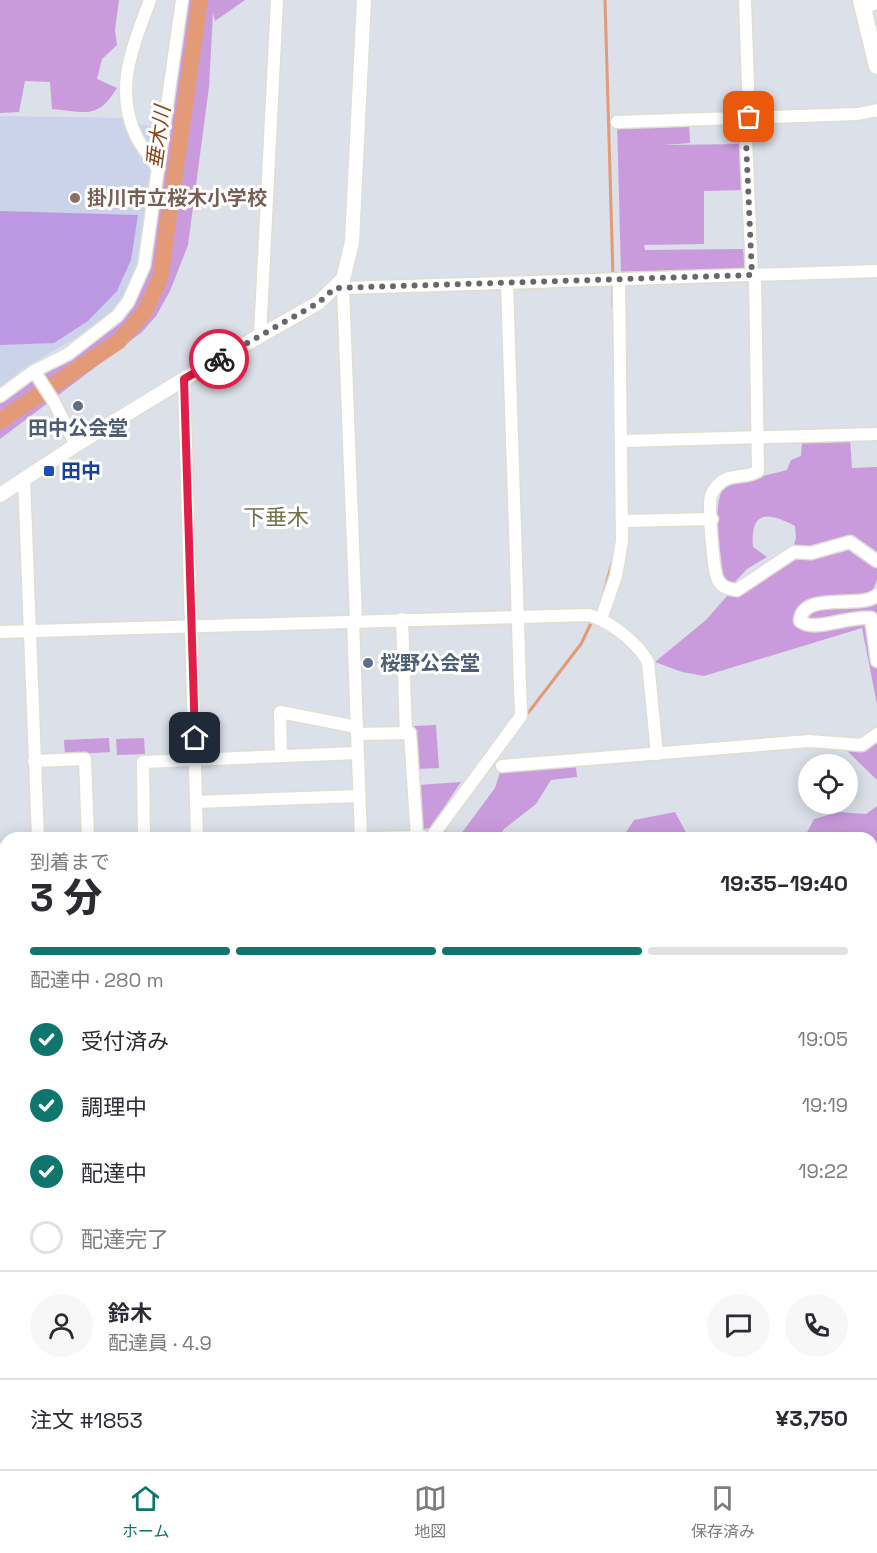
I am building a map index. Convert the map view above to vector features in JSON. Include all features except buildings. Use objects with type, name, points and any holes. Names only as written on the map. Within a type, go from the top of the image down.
[{"type":"main road","points":[[867,4],[877,66]]},
{"type":"street","points":[[150,0],[126,68],[126,85],[129,111],[137,138],[158,169]]},
{"type":"street","points":[[0,396],[68,354],[117,316],[128,302],[144,266],[182,0]]},
{"type":"street","points":[[260,336],[277,0]]},
{"type":"street","points":[[361,832],[339,288],[348,266],[352,242],[364,0]]},
{"type":"street","points":[[745,0],[759,438],[758,471],[752,475],[728,478],[718,484],[711,496],[714,568],[718,581],[726,589],[737,590],[747,586],[794,552],[812,553],[850,542],[877,561]]},
{"type":"street","points":[[617,122],[858,114],[877,110]]},
{"type":"street","points":[[0,495],[184,379],[318,303],[339,288],[877,271]]},
{"type":"street","points":[[601,619],[616,576],[623,521],[619,279]]},
{"type":"street","points":[[435,832],[521,716],[507,283]]},
{"type":"street","points":[[36,374],[54,402],[76,445]]},
{"type":"street","points":[[184,379],[197,832]]},
{"type":"street","points":[[623,441],[877,434]]},
{"type":"street","points":[[24,479],[38,832]]},
{"type":"street","points":[[623,521],[712,519]]},
{"type":"street","points":[[877,595],[865,602],[840,600],[805,608],[800,621],[807,626],[821,625],[849,617],[871,618],[877,661]]},
{"type":"street","points":[[0,632],[589,615],[601,619],[642,651],[648,662],[657,754]]},
{"type":"street","points":[[402,619],[406,733]]},
{"type":"street","points":[[281,756],[280,712],[357,731],[410,733],[417,832]]},
{"type":"street","points":[[502,766],[812,740],[862,745],[877,734]]},
{"type":"street","points":[[144,832],[143,762],[357,753]]},
{"type":"street","points":[[34,761],[85,759],[88,832]]},
{"type":"street","points":[[196,802],[359,796]]},
{"type":"shaded area","points":[[0,0],[119,0],[115,30],[117,45],[102,59],[97,79],[117,88],[110,98],[90,112],[52,109],[50,82],[25,81],[19,112],[0,113]]},
{"type":"shaded area","points":[[185,0],[245,0],[215,21],[213,13],[209,87],[188,245],[170,291],[156,316],[142,332],[0,439],[0,400],[115,327],[141,274]]},
{"type":"shaded area","name":"掛川市立桜木小学校","points":[[0,116],[131,118],[133,123],[161,128],[137,271],[119,306],[97,326],[24,368],[0,387]]},
{"type":"shaded area","points":[[617,122],[689,123],[690,143],[663,145],[746,144],[744,190],[704,191],[704,244],[644,245],[645,250],[743,249],[747,269],[621,272]]},
{"type":"shaded area","points":[[0,211],[138,215],[131,260],[117,291],[88,321],[54,343],[0,345]]},
{"type":"shaded area","points":[[850,438],[852,468],[877,467],[877,580],[871,595],[877,602],[877,704],[862,628],[704,676],[682,672],[655,662],[706,620],[741,580],[793,548],[796,538],[795,526],[776,518],[762,517],[754,526],[753,547],[767,557],[747,569],[731,586],[722,580],[717,545],[717,519],[720,495],[724,486],[787,470],[791,460],[801,456],[802,441]]},
{"type":"shaded area","points":[[436,725],[439,768],[417,769],[414,726]]},
{"type":"shaded area","points":[[109,738],[110,752],[65,755],[64,740]]},
{"type":"shaded area","points":[[144,738],[145,754],[117,755],[116,739]]},
{"type":"shaded area","points":[[877,739],[877,780],[858,762],[858,754],[850,754],[841,745]]},
{"type":"shaded area","points":[[551,762],[576,767],[577,777],[551,780],[536,804],[502,832],[462,832],[495,788],[502,766]]},
{"type":"shaded area","points":[[461,782],[430,828],[423,829],[418,785]]},
{"type":"shaded area","points":[[877,806],[877,832],[807,832],[814,819],[832,814],[866,814]]},
{"type":"shaded area","points":[[675,812],[686,832],[626,832],[634,820]]},
{"type":"waterway","name":"垂木川","points":[[0,421],[119,341],[144,313],[160,279],[200,0]]},
{"type":"waterway","points":[[605,0],[613,277]]},
{"type":"waterway","points":[[613,284],[613,307]]},
{"type":"waterway","points":[[603,596],[613,559]]},
{"type":"waterway","points":[[525,717],[581,644],[593,619]]},
{"type":"waterway","points":[[443,832],[448,824]]},
{"type":"way so far","points":[[219,359],[318,303],[335,288],[752,275],[745,118],[749,117]]},
{"type":"place","name":"掛川市立桜木小学校","points":[[75,198]]},
{"type":"place","name":"田中公会堂","points":[[78,406]]},
{"type":"place","name":"田中","points":[[49,471]]},
{"type":"place","name":"桜野公会堂","points":[[368,663]]},
{"type":"district","name":"下垂木","points":[[276,517]]},
{"type":"route","points":[[195,738],[184,379],[219,359]]}]
